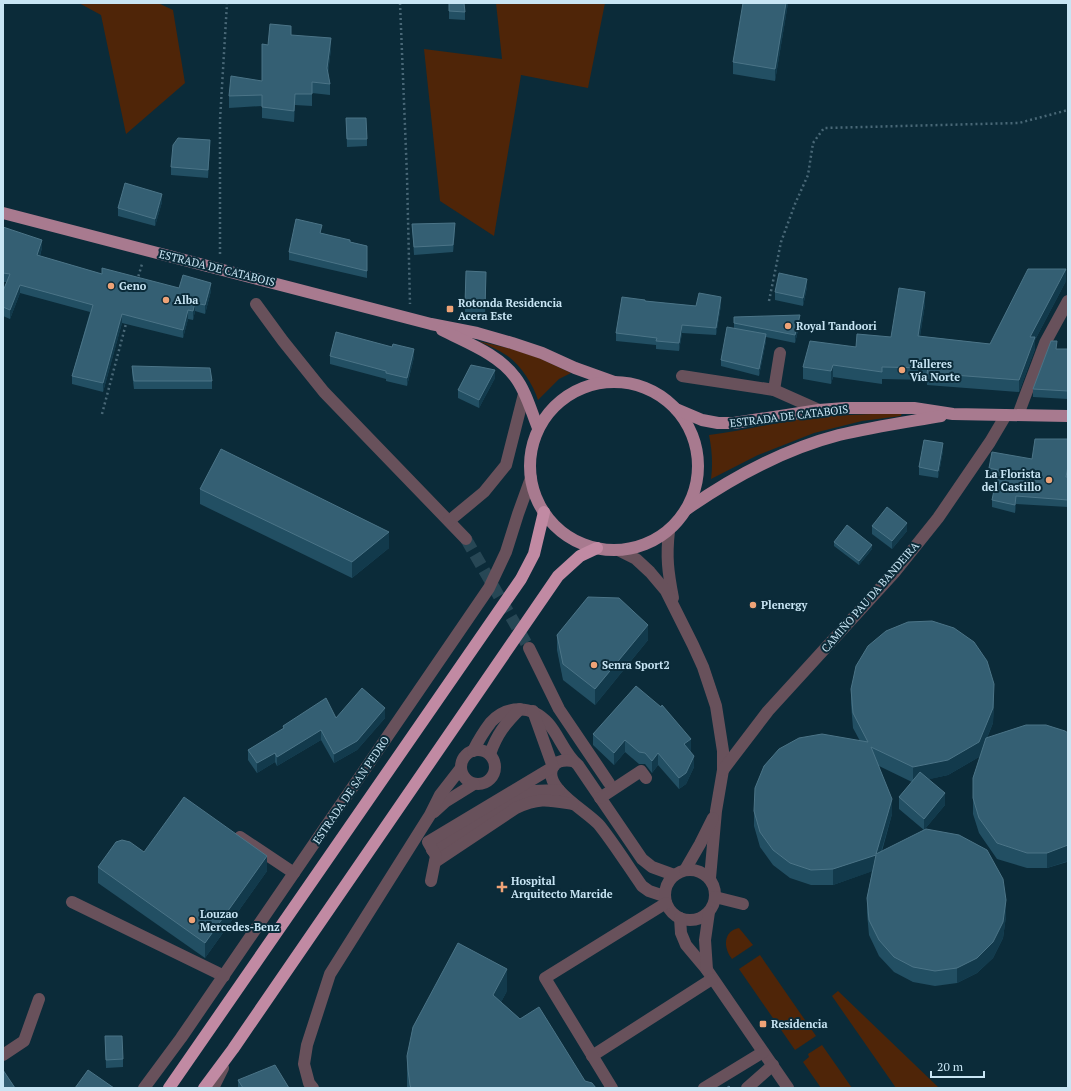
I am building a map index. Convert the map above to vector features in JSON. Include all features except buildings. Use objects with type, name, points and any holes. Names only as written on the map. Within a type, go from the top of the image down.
[{"type":"highway","points":[[169,1088],[521,579],[534,554],[541,531],[544,512]]},
{"type":"highway","points":[[204,1088],[233,1049],[558,576],[580,556],[597,548]]},
{"type":"main road","name":"ESTRADA DE CATABOIS","points":[[3,213],[431,324],[477,333],[512,343],[542,353],[575,368],[614,382],[637,385],[658,394],[676,408],[702,420],[718,423],[734,423],[819,410],[845,408],[914,408],[953,414],[1068,416]]},
{"type":"main road","name":"ESTRADA DE CATABOIS","points":[[431,324],[492,356],[504,366],[515,377],[524,394],[538,428]]},
{"type":"main road","name":"ESTRADA DE CATABOIS","points":[[614,382],[592,385],[572,393],[554,407],[538,428],[532,451],[531,478],[536,496],[544,512],[554,525],[567,536],[581,543],[597,548],[618,550],[644,544],[669,531],[684,511],[691,498],[697,475],[696,451],[689,428],[676,408]]},
{"type":"main road","name":"ESTRADA DE CATABOIS","points":[[684,511],[713,491],[759,466],[799,449],[838,436],[869,428],[953,414]]},
{"type":"street","name":"CAMIÑO PAU DA BANDEIRA","points":[[723,770],[768,712],[894,573],[938,518],[990,442],[1012,415],[1045,343],[1068,301]]},
{"type":"street","points":[[256,304],[283,341],[324,392],[466,539]]},
{"type":"street","points":[[774,390],[780,353]]},
{"type":"street","points":[[682,376],[774,390],[819,410]]},
{"type":"street","points":[[449,521],[484,492],[506,465],[524,394]]},
{"type":"street","name":"ESTRADA DE SAN PEDRO","points":[[144,1088],[224,976],[488,588],[506,552],[531,478]]},
{"type":"street","points":[[669,531],[666,550],[667,567],[674,607]]},
{"type":"street","points":[[618,550],[636,558],[666,591],[703,667],[716,706],[723,751],[723,770],[716,811],[710,878],[715,897],[713,906],[709,912],[700,918],[691,920],[680,918],[671,912],[665,899],[666,887],[670,879],[679,872],[700,844],[716,811]]},
{"type":"street","points":[[529,648],[559,708],[609,783]]},
{"type":"street","points":[[490,754],[496,739],[503,728],[520,709]]},
{"type":"street","points":[[473,751],[485,730],[492,721],[501,714],[520,709],[534,712],[547,722],[555,732],[573,761],[578,765],[642,859],[652,867],[679,872],[693,869],[710,878]]},
{"type":"street","points":[[534,712],[553,767],[552,774],[554,781],[559,790],[573,804],[587,813],[600,826],[642,886],[665,899]]},
{"type":"street","points":[[313,1088],[309,1082],[304,1064],[307,1045],[330,974],[401,866],[440,795],[461,768],[464,757],[473,751],[484,751],[490,754],[495,764],[494,775],[485,783],[474,784],[445,802],[430,815]]},
{"type":"street","points":[[432,851],[558,762],[566,760],[573,761]]},
{"type":"street","points":[[461,768],[465,778],[474,784]]},
{"type":"street","points":[[600,798],[641,771],[646,778]]},
{"type":"street","points":[[432,851],[533,791],[559,790]]},
{"type":"street","points":[[432,851],[525,804],[537,800],[573,804]]},
{"type":"street","points":[[230,831],[294,872]]},
{"type":"street","points":[[431,881],[432,851]]},
{"type":"street","points":[[715,897],[743,904]]},
{"type":"street","points":[[612,1088],[545,978],[665,899]]},
{"type":"street","points":[[72,902],[224,976]]},
{"type":"street","points":[[709,912],[705,940],[710,974]]},
{"type":"street","points":[[680,918],[681,933],[686,945],[710,974],[788,1088]]},
{"type":"street","points":[[592,1056],[710,974]]},
{"type":"street","points":[[3,1055],[24,1041],[38,999]]},
{"type":"street","points":[[213,1088],[233,1049]]},
{"type":"street","points":[[704,1088],[764,1052]]},
{"type":"street","points":[[747,1088],[773,1065]]},
{"type":"path","points":[[220,269],[220,120],[227,3]]},
{"type":"path","points":[[400,3],[411,318]]},
{"type":"path","points":[[769,301],[781,242],[795,204],[808,175],[813,143],[824,128],[1019,123],[1068,110]]},
{"type":"path","points":[[136,287],[146,250]]},
{"type":"path","points":[[102,414],[128,317]]},
{"type":"shaded area","points":[[79,3],[158,3],[173,10],[185,83],[126,134],[101,15]]},
{"type":"shaded area","points":[[496,3],[605,3],[588,88],[521,75],[494,236],[440,201],[424,49],[502,59]]},
{"type":"shaded area","points":[[478,341],[512,349],[539,358],[571,373],[559,379],[538,400],[529,381],[521,369],[511,359],[492,347]]},
{"type":"shaded area","points":[[902,413],[901,416],[862,421],[814,433],[758,455],[711,479],[712,457],[709,435],[809,418]]},
{"type":"shaded area","points":[[739,928],[753,945],[732,959],[727,950],[726,940],[730,933]]},
{"type":"shaded area","points":[[760,955],[816,1036],[795,1050],[739,969]]},
{"type":"shaded area","points":[[838,991],[939,1088],[896,1088],[832,996]]},
{"type":"shaded area","points":[[822,1045],[852,1088],[821,1088],[803,1062],[809,1057],[808,1054]]},
{"type":"tunnel","points":[[466,539],[529,648]]},
{"type":"place","name":"Geno","points":[[111,286]]},
{"type":"place","name":"Alba","points":[[166,300]]},
{"type":"place","name":"Rotonda Residencia Acera Este","points":[[450,309]]},
{"type":"place","name":"Royal Tandoori","points":[[788,326]]},
{"type":"place","name":"Talleres Vía Norte","points":[[902,370]]},
{"type":"place","name":"La Florista del Castillo","points":[[1049,480]]},
{"type":"place","name":"Plenergy","points":[[753,605]]},
{"type":"place","name":"Senra Sport2","points":[[594,665]]},
{"type":"place","name":"Hospital Arquitecto Marcide","points":[[502,887]]},
{"type":"place","name":"Louzao Mercedes-Benz","points":[[192,920]]},
{"type":"place","name":"Residencia","points":[[763,1024]]}]
